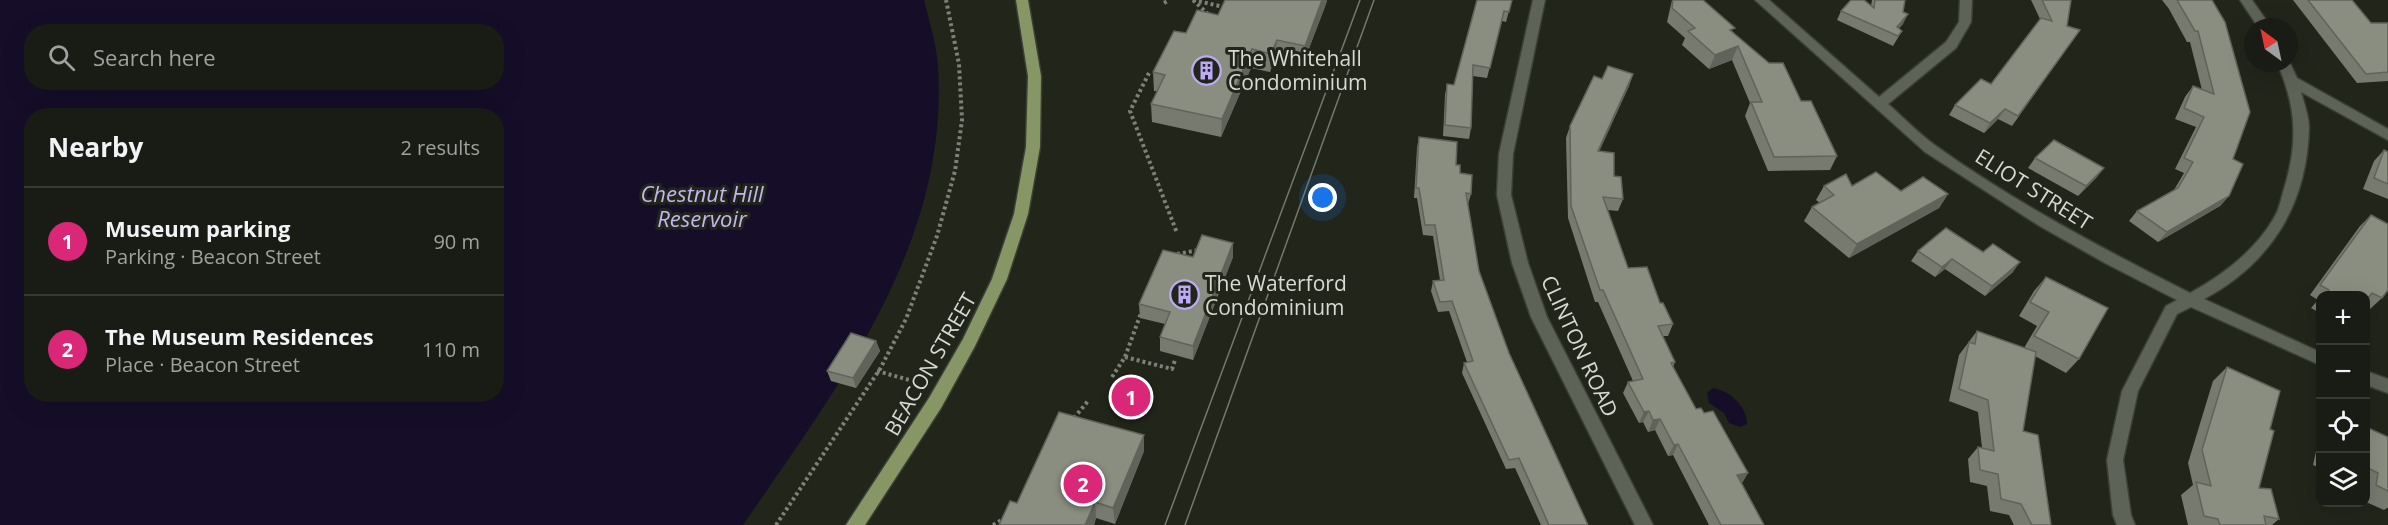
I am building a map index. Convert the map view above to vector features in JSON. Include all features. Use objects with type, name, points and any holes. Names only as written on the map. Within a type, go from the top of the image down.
[{"type":"main road","name":"BEACON STREET","points":[[855,525],[926,420],[965,355],[999,283],[1020,220],[1031,162],[1036,108],[1033,53],[1022,0]]},
{"type":"street","name":"CLINTON ROAD","points":[[1539,0],[1506,154],[1504,195],[1520,263],[1539,317],[1644,525]]},
{"type":"street","name":"ELIOT STREET","points":[[1761,0],[1930,149],[2043,221],[2189,300],[2316,357]]},
{"type":"street","points":[[1878,105],[1951,45],[1965,22],[1966,0]]},
{"type":"street","points":[[2246,0],[2259,18]]},
{"type":"street","points":[[2126,525],[2122,515],[2115,460],[2130,391],[2169,313],[2212,288],[2257,252],[2283,216],[2297,169],[2302,126],[2288,72]]},
{"type":"street","points":[[2292,81],[2388,135]]},
{"type":"street","points":[[2370,379],[2388,386]]},
{"type":"path","points":[[776,525],[892,346],[922,280],[951,189],[959,151],[962,104],[960,63],[946,0]]},
{"type":"path","points":[[1164,3],[1169,0]]},
{"type":"path","points":[[1193,0],[1211,2],[1231,10]]},
{"type":"path","points":[[1193,0],[1215,20]]},
{"type":"path","points":[[1149,73],[1130,111],[1177,233]]},
{"type":"path","points":[[1176,254],[1203,248]]},
{"type":"path","points":[[1112,377],[1125,357],[1144,304]]},
{"type":"path","points":[[1125,357],[1172,369],[1175,360]]},
{"type":"path","points":[[877,371],[913,381]]},
{"type":"path","points":[[1070,422],[1088,401]]},
{"type":"path","points":[[993,525],[1012,514]]},
{"type":"water","name":"Chestnut Hill Reservoir","points":[[0,0],[924,0],[938,67],[937,132],[926,194],[906,253],[880,311],[849,366],[743,525],[0,525]]},
{"type":"water","points":[[1713,388],[1725,392],[1741,405],[1747,424],[1740,427],[1729,423],[1724,413],[1709,403],[1707,393]]},
{"type":"building","name":"The Whitehall Condominium","points":[[1225,0],[1322,0],[1305,46],[1277,40],[1271,54],[1252,49],[1222,119],[1151,104],[1165,75],[1153,72],[1174,31],[1186,33],[1197,10],[1218,15]]},
{"type":"building","points":[[1477,0],[1512,0],[1509,12],[1504,11],[1490,68],[1473,65],[1471,128],[1445,125],[1447,84],[1454,85]]},
{"type":"building","points":[[1673,0],[1703,0],[1735,28],[1730,30],[1769,63],[1783,63],[1801,101],[1811,101],[1837,156],[1774,157],[1751,102],[1762,102],[1738,46],[1715,55],[1688,31],[1695,28],[1672,8]]},
{"type":"building","points":[[1851,0],[1864,0],[1874,8],[1875,0],[1905,0],[1903,12],[1908,14],[1897,27],[1902,31],[1898,36],[1841,11]]},
{"type":"building","points":[[2042,0],[2071,0],[2067,26],[2080,30],[2018,116],[2005,109],[1990,123],[1955,105],[1981,79],[1991,84],[2041,18],[2052,21]]},
{"type":"building","points":[[2177,0],[2212,0],[2225,22],[2250,112],[2233,159],[2243,164],[2229,196],[2167,232],[2137,211],[2178,188],[2193,162],[2184,158],[2204,117],[2184,108],[2193,86],[2214,94],[2198,31],[2195,31]]},
{"type":"building","points":[[2308,0],[2352,0],[2371,23],[2388,23],[2388,72],[2366,74]]},
{"type":"building","points":[[1608,66],[1633,74],[1598,151],[1614,153],[1614,176],[1621,177],[1623,199],[1603,197],[1628,268],[1647,267],[1660,303],[1663,303],[1673,324],[1658,326],[1675,362],[1671,363],[1696,409],[1701,408],[1704,413],[1713,411],[1748,473],[1737,475],[1764,525],[1721,525],[1678,444],[1674,445],[1660,419],[1653,420],[1649,411],[1644,412],[1628,382],[1643,379],[1603,290],[1600,290],[1571,206],[1570,126],[1594,76],[1602,79]]},
{"type":"building","points":[[1419,137],[1457,142],[1456,165],[1460,165],[1460,173],[1472,175],[1471,194],[1466,193],[1479,271],[1509,353],[1588,525],[1549,525],[1519,458],[1509,460],[1464,363],[1473,361],[1452,301],[1440,302],[1433,281],[1444,280],[1435,225],[1425,225],[1419,188],[1416,188]]},
{"type":"building","points":[[2054,140],[2104,168],[2086,186],[2035,158]]},
{"type":"building","points":[[2384,150],[2388,152],[2388,184],[2374,178]]},
{"type":"building","points":[[1876,172],[1901,191],[1923,177],[1948,194],[1857,244],[1812,207],[1834,195],[1824,186],[1846,174],[1852,186]]},
{"type":"building","points":[[2371,215],[2388,224],[2388,290],[2382,298],[2372,293],[2370,296],[2370,291],[2328,291],[2320,285]]},
{"type":"building","points":[[1946,228],[1983,252],[1993,244],[2020,262],[1992,286],[1952,259],[1942,267],[1918,251]]},
{"type":"building","name":"The Waterford Condominium","points":[[1202,235],[1233,243],[1193,346],[1160,337],[1170,312],[1139,304],[1163,250],[1193,257]]},
{"type":"building","points":[[2046,277],[2108,308],[2079,359],[2034,336],[2049,312],[2030,302]]},
{"type":"building","points":[[1977,331],[2036,352],[2023,431],[2038,435],[2051,525],[2032,525],[2021,504],[2001,499],[1998,474],[1980,470],[1978,447],[1994,451],[1988,400],[1959,389],[1969,342],[1975,344]]},
{"type":"building","points":[[851,333],[876,341],[853,378],[827,371]]},
{"type":"building","points":[[2227,367],[2280,391],[2270,429],[2274,431],[2259,488],[2271,489],[2279,519],[2264,516],[2266,525],[2220,525],[2218,519],[2204,516],[2196,482],[2211,486],[2202,450]]},
{"type":"building","points":[[1059,412],[1144,435],[1113,508],[1095,502],[1085,525],[999,525],[1010,501],[1017,503]]},
{"type":"building","points":[[2370,429],[2388,437],[2388,491],[2376,485],[2378,473],[2370,469]]},
{"type":"tram line","points":[[1165,525],[1360,0]]},
{"type":"tram line","points":[[1185,525],[1374,0]]},
{"type":"place","name":"The Whitehall Condominium","points":[[1207,70]]},
{"type":"place","name":"The Waterford Condominium","points":[[1184,295]]},
{"type":"place","name":"Museum parking","points":[[1131,397]]},
{"type":"place","name":"The Museum Residences","points":[[1083,484]]}]
